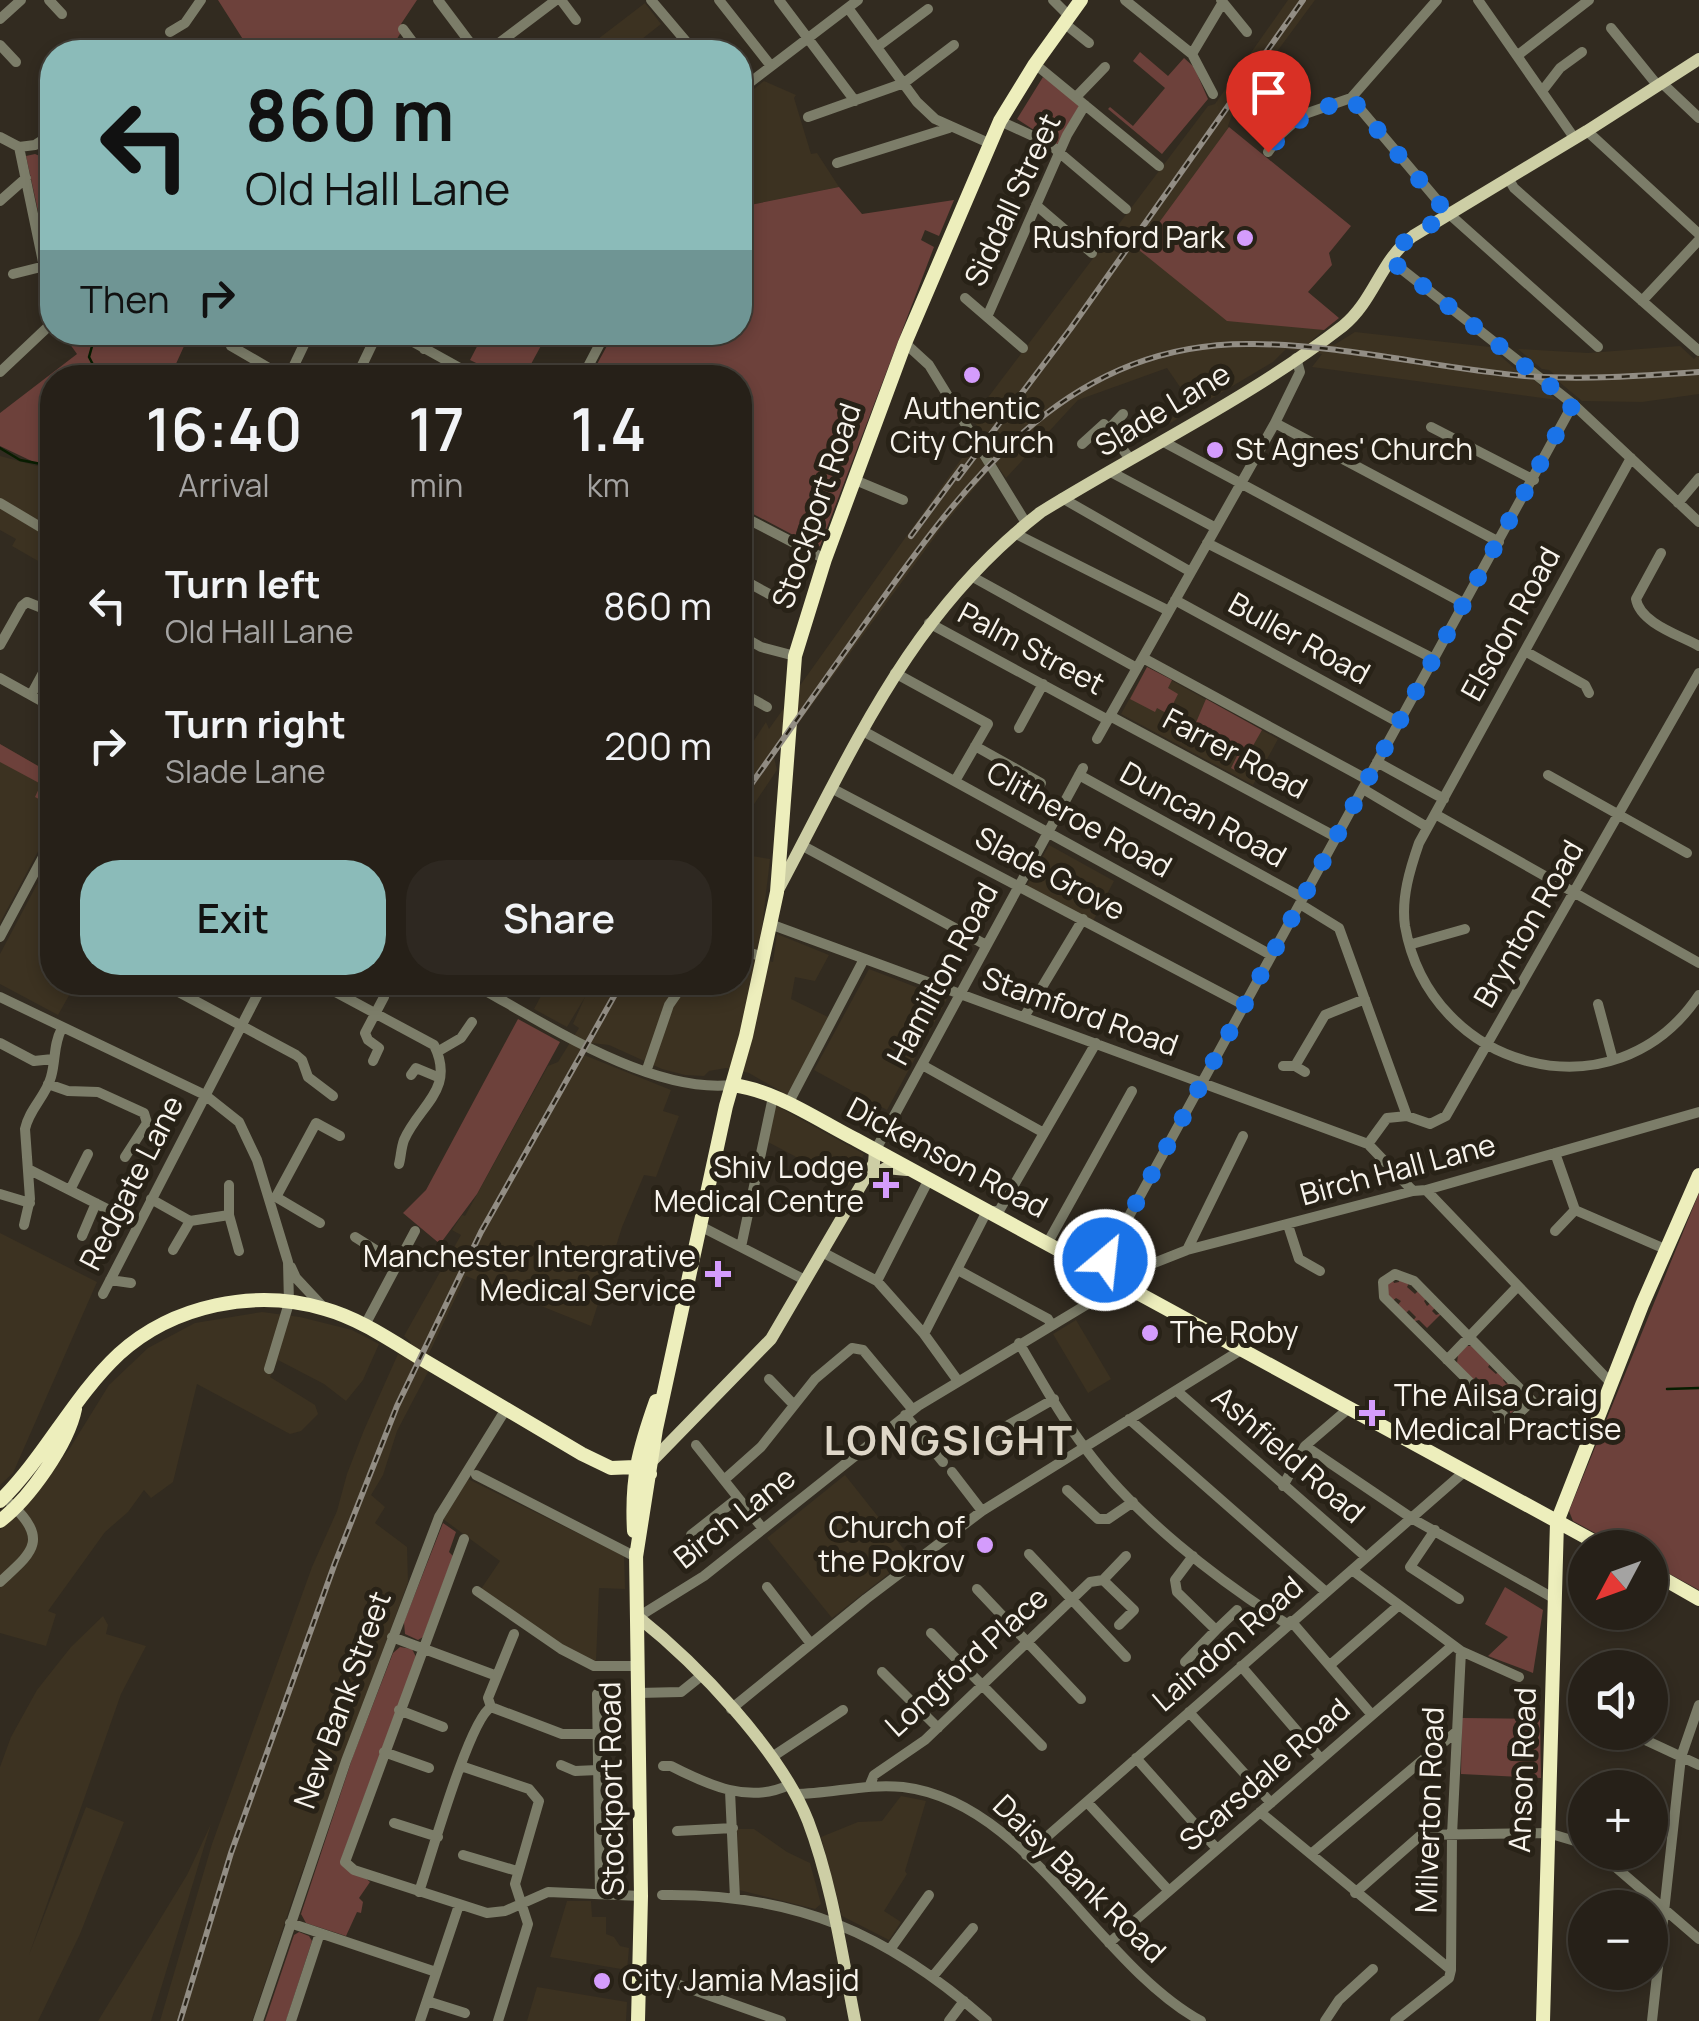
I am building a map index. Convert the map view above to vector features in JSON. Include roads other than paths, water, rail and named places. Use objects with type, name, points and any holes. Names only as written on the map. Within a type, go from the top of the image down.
[{"type":"highway","name":"Stockport Road","points":[[636,1557],[647,1464],[777,892],[795,656],[824,559],[905,343],[1000,121],[1081,0]]},
{"type":"highway","name":"Dickenson Road","points":[[732,1085],[750,1087],[774,1097],[875,1150],[1572,1530]]},
{"type":"highway","points":[[1557,1522],[1699,1175]]},
{"type":"highway","points":[[0,1521],[6,1502],[60,1421],[122,1352],[163,1323],[223,1304],[288,1303],[324,1308],[365,1325],[609,1474],[634,1485]]},
{"type":"highway","points":[[582,1454],[612,1463],[647,1464]]},
{"type":"highway","name":"Stockport Road","points":[[638,2021],[641,1896],[634,1485],[647,1464]]},
{"type":"highway","name":"Anson Road","points":[[1543,2021],[1557,1522]]},
{"type":"highway","points":[[1668,1581],[1699,1599]]},
{"type":"main road","name":"Slade Lane","points":[[777,892],[894,673],[929,623],[1014,533],[1062,498],[1296,358],[1350,320],[1406,240],[1699,59]]},
{"type":"main road","name":"Slade Lane","points":[[1678,74],[1699,68]]},
{"type":"main road","points":[[782,844],[791,848],[803,846]]},
{"type":"main road","points":[[647,1464],[771,1340],[874,1162],[875,1150]]},
{"type":"main road","points":[[855,1194],[859,1176],[875,1150]]},
{"type":"main road","points":[[863,1180],[886,1168],[912,1172]]},
{"type":"main road","points":[[638,1617],[732,1710],[772,1757],[792,1790],[816,1844],[855,2021]]},
{"type":"main road","points":[[637,1638],[676,1652]]},
{"type":"street","points":[[0,19],[21,0]]},
{"type":"street","points":[[49,0],[62,14]]},
{"type":"street","points":[[170,32],[186,23],[201,0]]},
{"type":"street","points":[[438,0],[468,40]]},
{"type":"street","points":[[504,40],[559,0],[576,20]]},
{"type":"street","points":[[651,0],[685,40]]},
{"type":"street","points":[[719,0],[751,40]]},
{"type":"street","points":[[779,0],[856,101]]},
{"type":"street","points":[[752,81],[858,0]]},
{"type":"street","points":[[1053,0],[1089,43]]},
{"type":"street","points":[[1125,0],[1192,54],[1213,94]]},
{"type":"street","points":[[1268,152],[1302,116],[1351,98],[1437,0]]},
{"type":"street","points":[[1478,0],[1581,135],[1699,237],[1642,301]]},
{"type":"street","points":[[1192,54],[1222,1],[1248,32]]},
{"type":"street","points":[[1518,54],[1585,1]]},
{"type":"street","points":[[848,8],[935,120],[990,144]]},
{"type":"street","points":[[877,47],[928,9]]},
{"type":"street","points":[[1611,28],[1660,85],[1699,118]]},
{"type":"street","points":[[402,29],[411,40]]},
{"type":"street","points":[[752,42],[771,66]]},
{"type":"street","points":[[0,44],[16,62]]},
{"type":"street","points":[[808,117],[904,83],[954,45]]},
{"type":"street","points":[[1543,90],[1560,68],[1582,52]]},
{"type":"street","points":[[1035,64],[1159,166]]},
{"type":"street","name":"Siddall Street","points":[[987,317],[1081,101],[1105,67]]},
{"type":"street","points":[[1351,98],[1448,214],[1598,348]]},
{"type":"street","points":[[1000,121],[1048,143],[1126,209]]},
{"type":"street","points":[[837,163],[950,128]]},
{"type":"street","points":[[0,138],[20,146],[40,142]]},
{"type":"street","points":[[20,146],[40,243]]},
{"type":"street","points":[[0,202],[26,178]]},
{"type":"street","points":[[1508,178],[1514,188],[1699,351]]},
{"type":"street","points":[[1036,204],[1092,254]]},
{"type":"street","points":[[1390,260],[1573,404],[1699,522]]},
{"type":"street","points":[[13,274],[40,267]]},
{"type":"street","points":[[965,298],[1023,348]]},
{"type":"street","points":[[0,372],[40,334]]},
{"type":"street","points":[[905,343],[929,364],[1026,523]]},
{"type":"street","points":[[231,345],[264,365]]},
{"type":"street","points":[[417,345],[452,365]]},
{"type":"street","points":[[424,349],[426,345]]},
{"type":"street","points":[[1097,739],[1275,422],[1300,372],[1296,358]]},
{"type":"street","points":[[1105,1260],[1573,404]]},
{"type":"street","points":[[1108,430],[1123,414]]},
{"type":"street","points":[[1275,422],[1499,542]]},
{"type":"street","points":[[1082,444],[1104,424],[1130,459]]},
{"type":"street","points":[[1430,427],[1534,480]]},
{"type":"street","points":[[1162,440],[1465,604]]},
{"type":"street","name":"Elsdon Road","points":[[1631,458],[1418,843],[1407,886],[1405,926],[1422,975],[1438,1002],[1460,1026],[1508,1056],[1547,1066],[1578,1067],[1639,1050],[1666,1032],[1699,996]]},
{"type":"street","points":[[1109,471],[1216,528]]},
{"type":"street","points":[[1678,503],[1699,478]]},
{"type":"street","points":[[855,480],[903,500]]},
{"type":"street","points":[[1062,498],[1191,572]]},
{"type":"street","points":[[0,503],[40,527]]},
{"type":"street","points":[[752,521],[824,559]]},
{"type":"street","points":[[1014,533],[1169,611]]},
{"type":"street","points":[[1208,543],[1434,660]]},
{"type":"street","points":[[1659,561],[1636,599],[1638,609],[1699,646]]},
{"type":"street","points":[[971,576],[1365,784],[1427,827]]},
{"type":"street","points":[[752,585],[769,594]]},
{"type":"street","name":"Buller Road","points":[[1175,600],[1398,722]]},
{"type":"street","points":[[0,645],[27,602],[40,607]]},
{"type":"street","name":"Palm Street","points":[[929,623],[1109,718]]},
{"type":"street","points":[[752,642],[795,656]]},
{"type":"street","points":[[1525,650],[1585,685],[1589,693]]},
{"type":"street","points":[[894,673],[988,724],[956,781]]},
{"type":"street","name":"Brynton Road","points":[[1368,1144],[1387,1118],[1407,1116],[1430,1124],[1446,1116],[1699,673]]},
{"type":"street","points":[[0,678],[40,700]]},
{"type":"street","points":[[31,695],[40,678]]},
{"type":"street","points":[[1019,728],[1043,684]]},
{"type":"street","points":[[752,699],[767,707]]},
{"type":"street","name":"Farrer Road","points":[[1109,718],[1336,838]]},
{"type":"street","name":"Clitheroe Road","points":[[863,730],[1271,954]]},
{"type":"street","points":[[975,746],[1041,783]]},
{"type":"street","points":[[1378,762],[1444,799]]},
{"type":"street","name":"Hamilton Road","points":[[875,1150],[1081,771]]},
{"type":"street","name":"Duncan Road","points":[[1081,771],[1301,901],[1339,928],[1407,1116]]},
{"type":"street","points":[[1548,775],[1687,853]]},
{"type":"street","name":"Slade Grove","points":[[833,789],[1244,1005]]},
{"type":"street","points":[[1435,814],[1699,963]]},
{"type":"street","points":[[803,846],[986,945]]},
{"type":"street","points":[[0,937],[40,862]]},
{"type":"street","points":[[1024,1017],[1083,920]]},
{"type":"street","name":"Stamford Road","points":[[770,924],[1368,1144],[1413,1190]]},
{"type":"street","points":[[1412,944],[1466,929]]},
{"type":"street","points":[[752,954],[764,957]]},
{"type":"street","points":[[788,1104],[864,959]]},
{"type":"street","points":[[184,995],[296,1055],[308,1077],[333,1096]]},
{"type":"street","name":"Redgate Lane","points":[[103,1294],[257,995]]},
{"type":"street","points":[[341,995],[434,1045],[437,1052],[440,1078],[433,1100],[404,1142],[399,1164]]},
{"type":"street","points":[[494,995],[570,1037],[646,1072],[680,1084],[732,1085]]},
{"type":"street","points":[[646,1072],[668,1006],[676,995]]},
{"type":"street","points":[[0,997],[205,1095],[239,1122],[273,1198],[288,1262],[288,1303],[269,1369]]},
{"type":"street","points":[[373,1061],[380,1048],[365,1033],[384,997]]},
{"type":"street","points":[[1294,1068],[1325,1014],[1364,999]]},
{"type":"street","points":[[1598,1004],[1613,1060]]},
{"type":"street","points":[[437,1052],[462,1038],[472,1022]]},
{"type":"street","points":[[24,1225],[30,1203],[27,1118],[48,1084],[55,1042],[62,1028]]},
{"type":"street","points":[[0,1043],[34,1062],[53,1059]]},
{"type":"street","points":[[924,1334],[987,1211],[999,1211],[1096,1044]]},
{"type":"street","points":[[924,1066],[1044,1133]]},
{"type":"street","points":[[411,1076],[416,1068],[440,1078]]},
{"type":"street","points":[[48,1084],[68,1091],[98,1092],[144,1114],[147,1122],[125,1156]]},
{"type":"street","points":[[1047,1244],[1132,1091]]},
{"type":"street","points":[[740,1247],[774,1097]]},
{"type":"street","name":"Birch Hall Lane","points":[[1111,1280],[1187,1250],[1413,1190],[1426,1190],[1699,1112]]},
{"type":"street","points":[[273,1198],[316,1124],[340,1136]]},
{"type":"street","points":[[1187,1250],[1243,1136]]},
{"type":"street","points":[[70,1190],[88,1154]]},
{"type":"street","points":[[1554,1154],[1575,1210],[1666,1249]]},
{"type":"street","points":[[28,1169],[121,1216]]},
{"type":"street","points":[[876,1281],[928,1180]]},
{"type":"street","points":[[230,1186],[229,1215],[240,1251]]},
{"type":"street","points":[[1426,1190],[1612,1383]]},
{"type":"street","points":[[0,1194],[30,1203]]},
{"type":"street","points":[[273,1198],[320,1222]]},
{"type":"street","points":[[151,1199],[190,1221],[229,1215]]},
{"type":"street","points":[[82,1236],[96,1203]]},
{"type":"street","points":[[1554,1230],[1575,1210]]},
{"type":"street","points":[[173,1250],[190,1221]]},
{"type":"street","points":[[1288,1225],[1298,1259],[1320,1271]]},
{"type":"street","points":[[700,1226],[806,1280]]},
{"type":"street","points":[[365,1325],[415,1231]]},
{"type":"street","points":[[355,1237],[398,1264]]},
{"type":"street","points":[[822,1252],[876,1281],[924,1334],[958,1381]]},
{"type":"street","points":[[288,1262],[296,1278],[324,1308]]},
{"type":"street","points":[[958,1270],[1051,1324]]},
{"type":"street","points":[[1388,1276],[1405,1276],[1414,1281],[1532,1401],[1510,1422],[1462,1379],[1447,1360],[1384,1297],[1383,1282],[1388,1276]]},
{"type":"street","points":[[110,1280],[132,1284]]},
{"type":"street","name":"Birch Lane","points":[[638,1617],[704,1576],[909,1412],[1092,1301],[1111,1280]]},
{"type":"street","points":[[1447,1360],[1517,1287]]},
{"type":"street","points":[[1020,1344],[1084,1448],[1134,1502],[1194,1556],[1289,1623],[1372,1715]]},
{"type":"street","points":[[724,1480],[760,1446],[816,1380],[852,1348],[863,1350],[943,1462]]},
{"type":"street","points":[[732,1710],[982,1511],[1241,1350]]},
{"type":"street","points":[[769,1379],[794,1406]]},
{"type":"street","name":"Ashfield Road","points":[[1177,1391],[1366,1557]]},
{"type":"street","points":[[990,1436],[1054,1399]]},
{"type":"street","points":[[1283,1486],[1306,1446],[1348,1408]]},
{"type":"street","name":"New Bank Street","points":[[258,2021],[392,1636],[438,1517],[506,1409]]},
{"type":"street","points":[[1129,1419],[1326,1592]]},
{"type":"street","points":[[1416,1446],[1424,1432]]},
{"type":"street","points":[[696,1446],[763,1529]]},
{"type":"street","points":[[1306,1446],[1413,1519],[1555,1599]]},
{"type":"street","points":[[952,1472],[982,1511]]},
{"type":"street","name":"Laindon Road","points":[[1026,1855],[1464,1472]]},
{"type":"street","points":[[476,1475],[636,1557]]},
{"type":"street","points":[[1067,1490],[1075,1503],[1098,1519],[1108,1519],[1134,1502]]},
{"type":"street","points":[[690,1536],[738,1498]]},
{"type":"street","points":[[0,1582],[30,1554],[31,1528],[6,1502]]},
{"type":"street","points":[[1435,1530],[1410,1567],[1459,1599]]},
{"type":"street","points":[[464,1539],[345,1862],[354,1870],[419,1892],[496,1913],[548,1892],[641,1896]]},
{"type":"street","points":[[1028,1554],[1126,1657]]},
{"type":"street","name":"Longford Place","points":[[869,1787],[874,1775],[919,1745],[1090,1582],[1103,1580],[1126,1556]]},
{"type":"street","points":[[1194,1556],[1174,1580],[1177,1592],[1216,1630]]},
{"type":"street","points":[[1352,1570],[1457,1648],[1519,1677]]},
{"type":"street","points":[[1103,1580],[1136,1608],[1119,1625]]},
{"type":"street","points":[[767,1587],[811,1644]]},
{"type":"street","points":[[977,1589],[1082,1699]]},
{"type":"street","points":[[478,1591],[561,1649],[594,1666],[637,1666]]},
{"type":"street","points":[[1330,1665],[1398,1606]]},
{"type":"street","points":[[1185,1662],[1236,1610]]},
{"type":"street","points":[[931,1632],[1042,1746]]},
{"type":"street","points":[[490,1707],[488,1698],[514,1634]]},
{"type":"street","points":[[392,1636],[497,1676]]},
{"type":"street","name":"Scarsdale Road","points":[[1109,1943],[1372,1715],[1457,1648]]},
{"type":"street","name":"Milverton Road","points":[[1451,1970],[1457,1648]]},
{"type":"street","points":[[1241,1666],[1322,1759]]},
{"type":"street","points":[[882,1672],[938,1728]]},
{"type":"street","points":[[638,1693],[681,1692],[701,1676]]},
{"type":"street","points":[[597,1694],[600,1894]]},
{"type":"street","points":[[1668,1893],[1682,1758],[1699,1706]]},
{"type":"street","points":[[490,1707],[562,1734],[598,1734]]},
{"type":"street","points":[[419,1892],[461,1766],[482,1713],[490,1707]]},
{"type":"street","points":[[400,1710],[443,1727]]},
{"type":"street","points":[[772,1757],[843,1710]]},
{"type":"street","points":[[1189,1712],[1271,1802]]},
{"type":"street","points":[[1310,1854],[1458,1730]]},
{"type":"street","points":[[1665,1750],[1699,1765]]},
{"type":"street","points":[[384,1752],[429,1768]]},
{"type":"street","points":[[1136,1758],[1216,1849]]},
{"type":"street","points":[[561,1765],[575,1771],[598,1770]]},
{"type":"street","points":[[461,1766],[538,1795],[538,1810],[517,1871],[516,1884],[528,1924],[498,2021]]},
{"type":"street","points":[[663,1766],[730,1791],[734,1898]]},
{"type":"street","name":"Daisy Bank Road","points":[[730,1791],[759,1794],[902,1788],[957,1804],[1002,1832],[1109,1943],[1178,2007],[1201,2021]]},
{"type":"street","points":[[1086,1802],[1168,1891]]},
{"type":"street","points":[[1260,1812],[1451,1970],[1450,1978],[1395,2021]]},
{"type":"street","points":[[394,1823],[438,1837]]},
{"type":"street","points":[[677,1831],[733,1828]]},
{"type":"street","points":[[1355,1892],[1421,1835],[1548,1833],[1568,1839]]},
{"type":"street","points":[[464,1855],[517,1871]]},
{"type":"street","points":[[1618,1870],[1641,1890]]},
{"type":"street","points":[[891,1948],[929,1895]]},
{"type":"street","points":[[662,1896],[734,1898],[835,1922],[891,1948],[934,1975],[988,2021]]},
{"type":"street","points":[[420,2021],[459,1905]]},
{"type":"street","points":[[1668,1914],[1699,1939]]},
{"type":"street","points":[[290,1923],[436,1972]]},
{"type":"street","points":[[934,1975],[973,1928]]},
{"type":"street","points":[[291,2021],[320,1933]]},
{"type":"street","points":[[1325,2021],[1339,2000],[1374,1969]]},
{"type":"street","points":[[640,1971],[781,2021]]},
{"type":"street","points":[[1652,2021],[1656,1990]]},
{"type":"street","points":[[426,2000],[465,2014]]},
{"type":"street","points":[[948,2021],[964,2001]]},
{"type":"waterway","points":[[92,345],[89,357],[93,365]]},
{"type":"waterway","points":[[0,448],[20,460],[40,464]]},
{"type":"waterway","points":[[1667,1389],[1699,1388]]},
{"type":"railway","points":[[958,478],[1071,328],[1303,0]]},
{"type":"railway","points":[[752,783],[912,558],[990,465],[1033,424],[1080,390],[1132,365],[1190,349],[1255,344],[1322,348],[1525,376],[1590,378],[1699,372]]},
{"type":"railway","points":[[911,536],[962,467]]},
{"type":"railway","points":[[180,2021],[231,1853],[335,1563],[397,1406],[481,1232],[615,995]]},
{"type":"place","name":"Rushford Park","points":[[1245,238]]},
{"type":"place","name":"Authentic City Church","points":[[972,375]]},
{"type":"place","name":"St Agnes' Church","points":[[1215,450]]},
{"type":"place","name":"Shiv Lodge Medical Centre","points":[[886,1185]]},
{"type":"place","name":"Manchester Intergrative Medical Service","points":[[718,1274]]},
{"type":"place","name":"The Roby","points":[[1150,1333]]},
{"type":"place","name":"The Ailsa Craig Medical Practise","points":[[1372,1413]]},
{"type":"place","name":"Church of the Pokrov","points":[[985,1545]]},
{"type":"place","name":"City Jamia Masjid","points":[[602,1981]]},
{"type":"district","name":"LONGSIGHT","points":[[949,1441]]}]
